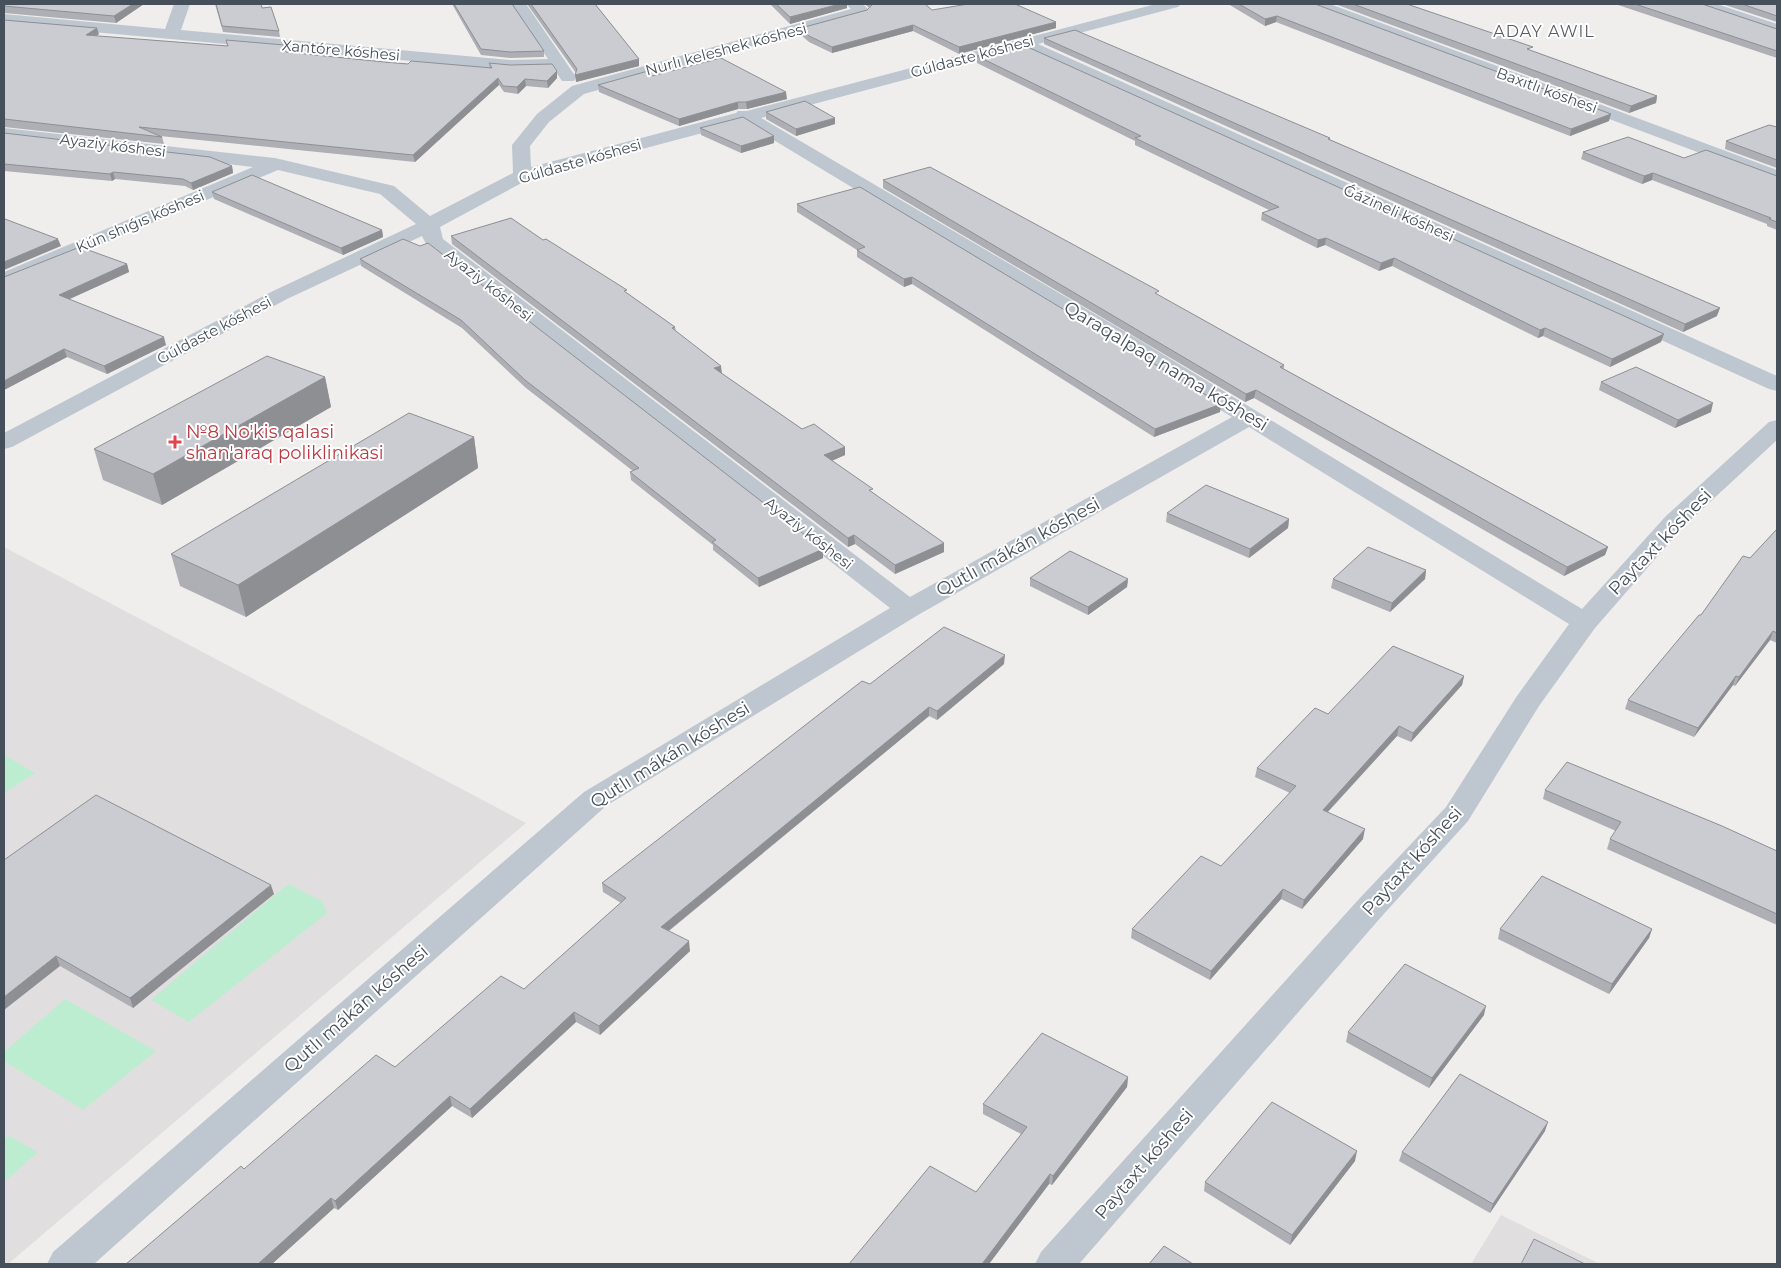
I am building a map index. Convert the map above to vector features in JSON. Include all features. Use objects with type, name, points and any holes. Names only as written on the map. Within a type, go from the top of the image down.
[{"type":"street","points":[[171,35],[182,4]]},
{"type":"street","points":[[518,4],[578,90],[544,118],[520,145],[522,175]]},
{"type":"street","name":"Nurlı keleshek kóshesi","points":[[578,90],[862,11],[854,4]]},
{"type":"street","name":"Gúldaste kóshesi","points":[[4,442],[280,295],[429,225],[522,175],[744,115],[1173,4]]},
{"type":"street","name":"Baxıtlı kóshesi","points":[[1316,4],[1777,176]]},
{"type":"street","points":[[1702,4],[1777,29]]},
{"type":"street","name":"Xantóre kóshesi","points":[[4,19],[511,65],[559,64]]},
{"type":"street","name":"Ǵázineli kóshesi","points":[[1022,43],[1777,384]]},
{"type":"street","name":"Qaraqalpaq nama kóshesi","points":[[744,115],[1133,346],[1584,622]]},
{"type":"street","name":"Ayaziy kóshesi","points":[[4,133],[275,164],[387,190],[429,225],[434,242],[908,609]]},
{"type":"street","name":"Kún shıǵıs kóshesi","points":[[4,279],[275,164]]},
{"type":"street","name":"Qutlı mákán kóshesi","points":[[67,1264],[596,799],[908,609],[1249,417]]},
{"type":"street","name":"Paytaxt kóshesi","points":[[1055,1264],[1370,908],[1457,814],[1528,702],[1584,622],[1674,522],[1777,427]]},
{"type":"shaded area","points":[[4,547],[526,823],[8,1264],[4,1264]]},
{"type":"shaded area","points":[[1501,1215],[1600,1264],[1471,1264]]},
{"type":"green space","points":[[4,755],[35,773],[4,793]]},
{"type":"green space","points":[[288,884],[322,901],[327,913],[189,1022],[151,1000]]},
{"type":"green space","points":[[65,999],[156,1051],[83,1110],[4,1061],[4,1052]]},
{"type":"green space","points":[[9,1136],[38,1152],[4,1182],[4,1140]]},
{"type":"building","points":[[4,4],[133,4],[114,16],[4,6]]},
{"type":"building","points":[[216,4],[261,4],[262,8],[271,7],[279,31],[222,26]]},
{"type":"building","points":[[454,4],[512,4],[544,51],[510,52],[481,49]]},
{"type":"building","points":[[531,4],[595,4],[639,59],[575,75],[577,69]]},
{"type":"building","points":[[776,4],[840,4],[790,17]]},
{"type":"building","points":[[871,4],[925,4],[932,10],[968,4],[1015,4],[1056,22],[959,47],[913,25],[832,47],[809,36],[801,28],[867,10]]},
{"type":"building","points":[[1239,4],[1315,4],[1611,114],[1571,129],[1277,16],[1265,19]]},
{"type":"building","points":[[1353,4],[1407,4],[1533,47],[1527,49],[1657,96],[1631,106]]},
{"type":"building","points":[[1635,4],[1702,4],[1777,29],[1777,51]]},
{"type":"building","points":[[1742,4],[1777,4],[1777,16]]},
{"type":"building","points":[[4,20],[97,28],[86,35],[228,46],[226,40],[284,45],[286,52],[408,64],[411,61],[492,68],[489,63],[510,65],[552,64],[557,71],[547,81],[525,79],[517,87],[503,86],[498,78],[413,155],[139,127],[162,137],[4,119]]},
{"type":"building","points":[[1075,30],[1330,138],[1328,139],[1720,308],[1685,324],[1044,38]]},
{"type":"building","points":[[1021,44],[1664,334],[1612,359],[1545,328],[1540,330],[1394,258],[1381,263],[1326,238],[1318,240],[1262,213],[1279,207],[1135,138],[1141,136],[977,56]]},
{"type":"building","points":[[721,58],[786,92],[746,102],[738,102],[679,119],[598,85],[648,71],[652,76]]},
{"type":"building","points":[[805,101],[835,118],[796,129],[766,112]]},
{"type":"building","points":[[743,117],[774,136],[741,146],[700,128]]},
{"type":"building","points":[[1769,125],[1777,127],[1777,160],[1726,141]]},
{"type":"building","points":[[4,133],[210,157],[232,166],[191,183],[183,179],[4,164]]},
{"type":"building","points":[[1628,137],[1684,158],[1706,150],[1777,176],[1777,222],[1769,219],[1771,218],[1653,173],[1644,176],[1583,152]]},
{"type":"building","points":[[930,167],[1159,291],[1155,293],[1284,365],[1280,367],[1608,547],[1567,567],[1256,390],[1246,394],[883,180]]},
{"type":"building","points":[[252,175],[382,230],[341,248],[212,192]]},
{"type":"building","points":[[860,187],[1221,404],[1155,429],[912,277],[904,279],[857,250],[865,247],[797,204]]},
{"type":"building","points":[[511,218],[543,240],[546,239],[627,290],[624,291],[675,327],[672,328],[721,366],[714,368],[802,429],[814,424],[845,447],[824,455],[873,489],[869,490],[944,543],[895,565],[854,535],[848,538],[451,236]]},
{"type":"building","points":[[5,219],[58,239],[4,262]]},
{"type":"building","points":[[403,239],[420,246],[428,243],[823,549],[758,578],[712,542],[716,540],[630,472],[639,468],[525,380],[461,320],[360,259]]},
{"type":"building","points":[[80,247],[127,264],[59,295],[164,337],[104,366],[64,349],[4,381],[4,277]]},
{"type":"building","points":[[267,356],[325,377],[153,474],[94,449]]},
{"type":"building","points":[[1636,367],[1713,403],[1678,420],[1601,382]]},
{"type":"building","points":[[409,413],[474,437],[238,585],[171,554]]},
{"type":"building","points":[[1206,485],[1289,519],[1250,549],[1167,513]]},
{"type":"building","points":[[1777,529],[1777,633],[1773,631],[1739,677],[1736,676],[1698,728],[1628,700],[1699,615],[1701,615],[1743,556],[1750,558]]},
{"type":"building","points":[[1368,547],[1426,570],[1392,603],[1333,579]]},
{"type":"building","points":[[1070,551],[1128,579],[1088,607],[1030,578]]},
{"type":"building","points":[[944,627],[1005,655],[937,711],[929,707],[661,927],[689,941],[599,1026],[574,1012],[470,1109],[450,1096],[335,1201],[331,1198],[258,1264],[126,1264],[241,1166],[244,1169],[376,1055],[395,1067],[501,976],[524,989],[626,898],[602,883],[862,681],[870,684]]},
{"type":"building","points":[[1393,646],[1464,676],[1413,733],[1399,726],[1323,810],[1365,829],[1304,900],[1283,889],[1211,971],[1132,929],[1201,856],[1221,866],[1296,786],[1257,768],[1315,708],[1328,714]]},
{"type":"building","points":[[1567,762],[1722,826],[1777,851],[1777,914],[1610,839],[1621,822],[1545,790]]},
{"type":"building","points":[[96,795],[271,885],[130,998],[56,956],[4,997],[4,860]]},
{"type":"building","points":[[1542,876],[1652,929],[1612,984],[1500,929]]},
{"type":"building","points":[[1405,964],[1486,1006],[1432,1078],[1348,1032]]},
{"type":"building","points":[[1042,1033],[1128,1077],[1053,1176],[1050,1174],[982,1264],[849,1264],[930,1166],[976,1192],[1027,1127],[983,1104]]},
{"type":"building","points":[[1460,1074],[1548,1122],[1493,1204],[1402,1152]]},
{"type":"building","points":[[1272,1102],[1357,1151],[1292,1235],[1205,1182]]},
{"type":"building","points":[[1534,1239],[1585,1264],[1521,1264]]},
{"type":"building","points":[[1164,1246],[1193,1264],[1149,1264]]},
{"type":"place","name":"№8 No'kis qalasi shan'araq poliklinikasi","points":[[175,442]]},
{"type":"district","name":"ADAY AWIL","points":[[1544,31]]}]
